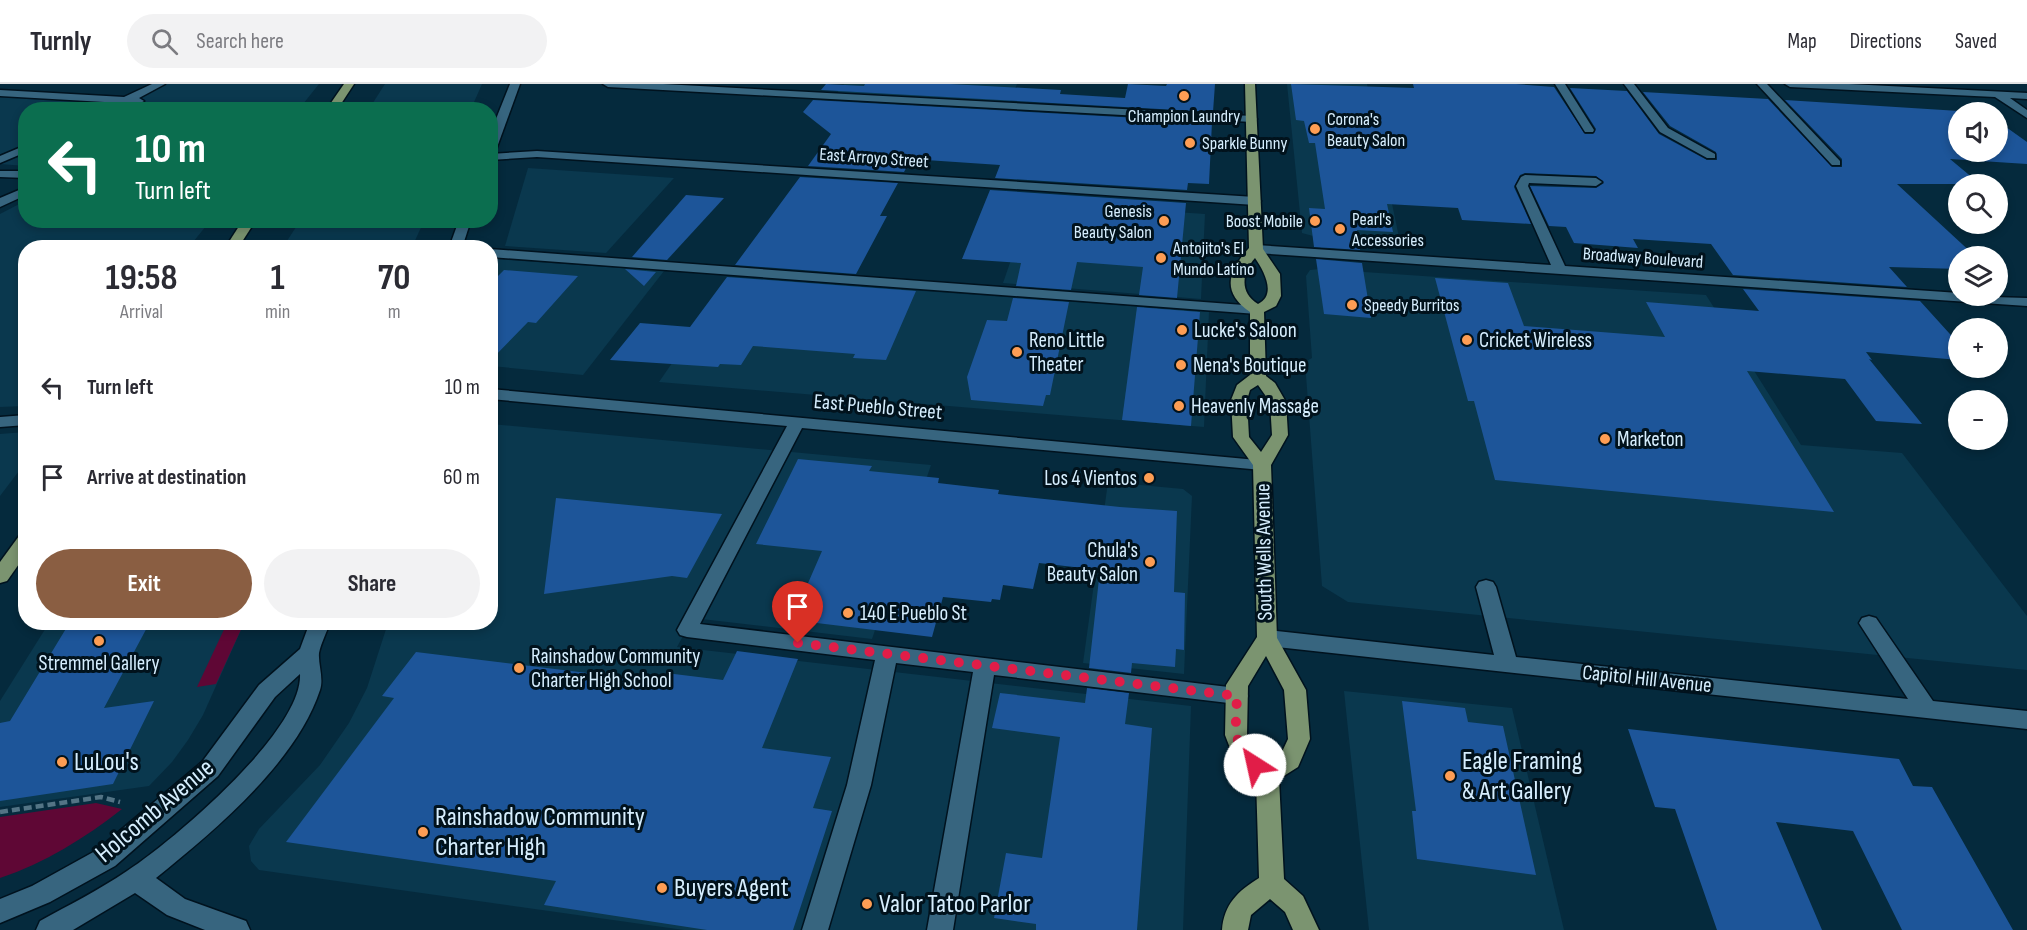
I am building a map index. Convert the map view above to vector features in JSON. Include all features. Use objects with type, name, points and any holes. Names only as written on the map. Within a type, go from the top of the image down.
[{"type":"main road","points":[[337,102],[349,84]]},
{"type":"main road","points":[[1250,84],[1256,249],[1273,274],[1274,296],[1271,303],[1257,310]]},
{"type":"main road","points":[[1256,249],[1243,261],[1238,273],[1237,294],[1243,302],[1257,310]]},
{"type":"main road","points":[[1257,310],[1258,377]]},
{"type":"main road","name":"South Wells Avenue","points":[[1262,465],[1241,437],[1239,400],[1244,388],[1258,377],[1269,386],[1278,402],[1280,422],[1280,435],[1262,465],[1267,638],[1295,690],[1299,739],[1290,760],[1268,776],[1243,754],[1236,735],[1237,685],[1267,638]]},
{"type":"main road","points":[[1,574],[18,551]]},
{"type":"main road","points":[[1268,776],[1272,884],[1294,904],[1306,930]]},
{"type":"main road","points":[[1235,930],[1235,917],[1244,901],[1272,884]]},
{"type":"street","points":[[122,102],[160,84]]},
{"type":"street","points":[[498,129],[515,84]]},
{"type":"street","points":[[608,84],[1252,120]]},
{"type":"street","points":[[1560,84],[1589,130]]},
{"type":"street","points":[[1629,84],[1664,130],[1701,148],[1711,156]]},
{"type":"street","points":[[1762,84],[1836,163]]},
{"type":"street","points":[[1790,84],[2027,96]]},
{"type":"street","points":[[1982,84],[2027,116]]},
{"type":"street","points":[[0,93],[139,101]]},
{"type":"street","points":[[0,160],[18,152]]},
{"type":"street","name":"East Arroyo Street","points":[[498,156],[537,154],[1254,201]]},
{"type":"street","points":[[0,174],[18,175]]},
{"type":"street","points":[[1560,270],[1522,186],[1525,179],[1596,182]]},
{"type":"street","points":[[0,203],[18,194]]},
{"type":"street","name":"Broadway Boulevard","points":[[1256,249],[2027,302]]},
{"type":"street","points":[[498,254],[1257,310]]},
{"type":"street","name":"East Pueblo Street","points":[[498,395],[1262,465]]},
{"type":"street","points":[[0,422],[18,421]]},
{"type":"street","points":[[797,422],[687,630],[1237,696]]},
{"type":"street","points":[[1486,587],[1507,664]]},
{"type":"street","points":[[1869,623],[1926,709]]},
{"type":"street","name":"Holcomb Avenue","points":[[49,930],[136,879],[204,825],[262,765],[301,712],[311,686],[309,653],[317,630]]},
{"type":"street","name":"Capitol Hill Avenue","points":[[1267,638],[2027,721]]},
{"type":"street","name":"Holcomb Avenue","points":[[0,910],[41,894],[106,858],[156,818],[210,769],[267,691],[309,653]]},
{"type":"street","points":[[815,930],[859,785],[887,654]]},
{"type":"street","points":[[940,930],[985,666]]},
{"type":"street","points":[[136,879],[176,907],[237,930]]},
{"type":"path","points":[[0,812],[101,797],[132,806]]},
{"type":"shaded area","points":[[160,84],[319,84],[305,102],[18,102],[18,165],[0,164],[0,93],[126,100]]},
{"type":"shaded area","points":[[385,84],[482,84],[474,102],[373,102]]},
{"type":"shaded area","points":[[844,84],[1017,84],[1010,102],[837,93]]},
{"type":"shaded area","points":[[1287,84],[1367,84],[1400,242],[1313,236],[1302,233]]},
{"type":"shaded area","points":[[528,168],[674,178],[606,253],[505,246]]},
{"type":"shaded area","points":[[1031,202],[1205,214],[1201,299],[1003,283]]},
{"type":"shaded area","points":[[18,205],[18,228],[204,228],[195,240],[18,240],[18,406],[0,407],[0,214]]},
{"type":"shaded area","points":[[295,228],[421,228],[415,240],[288,240]]},
{"type":"shaded area","points":[[498,259],[664,271],[583,375],[498,367]]},
{"type":"shaded area","points":[[1310,270],[1706,295],[1801,445],[1902,453],[2027,616],[2027,670],[1348,602],[1322,586],[1305,362],[1312,358],[1306,276]]},
{"type":"shaded area","points":[[731,277],[1209,312],[1204,427],[659,382]]},
{"type":"shaded area","points":[[498,425],[931,465],[872,639],[693,618],[677,647],[1191,706],[1183,930],[684,930],[259,870],[251,861],[249,846],[259,829],[320,765],[349,723],[367,688],[386,630],[498,630]]},
{"type":"shaded area","points":[[18,433],[18,472],[0,496],[0,434]]},
{"type":"shaded area","points":[[1108,482],[1183,489],[1192,496],[1184,674],[1083,663]]},
{"type":"shaded area","points":[[45,630],[241,630],[203,715],[172,762],[149,786],[0,807],[0,701]]},
{"type":"shaded area","points":[[224,630],[241,630],[216,684],[197,687]]},
{"type":"shaded area","points":[[1344,691],[1512,708],[1564,930],[1369,930]]},
{"type":"shaded area","points":[[96,803],[122,809],[64,849],[0,878],[0,817]]},
{"type":"building","points":[[826,84],[864,86],[865,84],[950,84],[1061,90],[1060,94],[1125,98],[1128,84],[1166,86],[1167,84],[1215,84],[1213,112],[821,90]]},
{"type":"building","points":[[1291,84],[1414,88],[1413,84],[1516,84],[1554,87],[1585,134],[1593,134],[1596,129],[1570,88],[1627,91],[1659,134],[1707,160],[1717,160],[1716,152],[1670,126],[1643,92],[1768,99],[1832,167],[1842,167],[1842,159],[1785,100],[1948,110],[1948,162],[1954,162],[1968,174],[1948,174],[1948,184],[1897,184],[1948,231],[1948,234],[1951,234],[1964,246],[1948,246],[1948,269],[1889,267],[1907,287],[1733,275],[1711,244],[1633,239],[1638,248],[1574,243],[1566,227],[1549,226],[1530,186],[1596,188],[1604,183],[1596,176],[1525,173],[1520,175],[1514,187],[1531,224],[1462,220],[1458,208],[1387,204],[1393,232],[1357,230],[1360,250],[1314,247],[1309,208],[1325,209],[1315,143],[1309,143],[1304,121],[1296,120]]},
{"type":"building","points":[[813,100],[1212,122],[1209,184],[1188,183],[1187,190],[995,178],[1000,165],[911,159],[904,172],[808,166],[831,134],[803,112]]},
{"type":"building","points":[[2008,128],[2027,142],[2027,164],[1996,162],[2008,162]]},
{"type":"building","points":[[800,177],[898,183],[880,216],[887,216],[856,274],[735,265]]},
{"type":"building","points":[[990,190],[1186,203],[1177,298],[1139,295],[1143,267],[1077,262],[1071,290],[1016,286],[1021,263],[962,259]]},
{"type":"building","points":[[686,195],[724,198],[667,260],[632,257]]},
{"type":"building","points":[[1316,259],[1362,263],[1371,318],[1324,314]]},
{"type":"building","points":[[625,269],[656,272],[644,286]]},
{"type":"building","points":[[504,270],[578,276],[536,323],[528,322],[498,353],[498,276]]},
{"type":"building","points":[[727,277],[916,291],[886,360],[853,358],[855,354],[753,346],[741,365],[720,364],[718,367],[610,360],[640,323],[690,327]]},
{"type":"building","points":[[1435,278],[1508,283],[1524,326],[1665,337],[1646,302],[1759,311],[1743,289],[1920,301],[1948,332],[1948,359],[1866,352],[1872,360],[1869,359],[1922,424],[1876,421],[1845,379],[1747,371],[1834,512],[1495,480],[1474,401],[1468,401]]},
{"type":"building","name":"Reno Little Theater","points":[[1013,298],[1069,302],[1050,395],[1046,395],[1043,406],[971,400],[967,377],[987,320],[1007,321]]},
{"type":"building","points":[[1137,307],[1200,312],[1191,426],[1122,420]]},
{"type":"building","points":[[798,459],[872,466],[869,471],[939,478],[938,483],[999,490],[998,494],[1177,511],[1174,592],[1185,593],[1184,650],[1176,649],[1175,667],[1132,663],[1131,673],[1089,668],[1100,570],[1039,563],[1033,589],[1003,585],[1000,600],[992,599],[991,602],[943,597],[932,637],[792,620],[822,551],[756,544]]},
{"type":"building","points":[[556,498],[722,514],[687,578],[672,576],[544,594]]},
{"type":"building","points":[[65,630],[146,630],[104,708],[154,701],[113,784],[0,801],[0,723],[10,721]]},
{"type":"building","points":[[737,651],[798,659],[762,748],[831,757],[813,808],[832,811],[793,930],[707,930],[544,905],[556,881],[286,842],[394,698],[382,696],[416,652],[661,682],[666,673],[723,680]]},
{"type":"building","points":[[1087,688],[1129,693],[1125,724],[1152,728],[1137,930],[1036,930],[1036,924],[994,918],[1006,853],[1042,858],[1060,737],[992,728],[1000,693],[1085,703]]},
{"type":"building","points":[[1402,701],[1465,708],[1468,722],[1503,726],[1536,875],[1417,859],[1412,811],[1416,811]]},
{"type":"building","points":[[1628,729],[1899,759],[1913,786],[1932,787],[2013,930],[1902,930],[1853,831],[1776,822],[1822,930],[1717,930],[1675,809],[1655,807]]},
{"type":"place","name":"Champion Laundry","points":[[1184,96]]},
{"type":"place","name":"Corona's Beauty Salon","points":[[1315,129]]},
{"type":"place","name":"Sparkle Bunny","points":[[1190,143]]},
{"type":"place","name":"Genesis Beauty Salon","points":[[1164,221]]},
{"type":"place","name":"Boost Mobile","points":[[1315,221]]},
{"type":"place","name":"Pearl's Accessories","points":[[1340,229]]},
{"type":"place","name":"Antojito's El Mundo Latino","points":[[1161,258]]},
{"type":"place","name":"Speedy Burritos","points":[[1352,305]]},
{"type":"place","name":"Lucke's Saloon","points":[[1182,330]]},
{"type":"place","name":"Cricket Wireless","points":[[1467,340]]},
{"type":"place","name":"Reno Little Theater","points":[[1017,352]]},
{"type":"place","name":"Nena's Boutique","points":[[1181,365]]},
{"type":"place","name":"Heavenly Massage","points":[[1179,406]]},
{"type":"place","name":"Marketon","points":[[1605,439]]},
{"type":"place","name":"Los 4 Vientos","points":[[1149,478]]},
{"type":"place","name":"Chula's Beauty Salon","points":[[1150,562]]},
{"type":"place","name":"140 E Pueblo St","points":[[848,613]]},
{"type":"place","name":"Stremmel Gallery","points":[[99,641]]},
{"type":"place","name":"Rainshadow Community Charter High School","points":[[519,668]]},
{"type":"place","name":"LuLou's","points":[[62,762]]},
{"type":"place","name":"Eagle Framing & Art Gallery","points":[[1450,776]]},
{"type":"place","name":"Rainshadow Community Charter High","points":[[423,832]]},
{"type":"place","name":"Buyers Agent","points":[[662,888]]},
{"type":"place","name":"Valor Tatoo Parlor","points":[[867,904]]},
{"type":"route","points":[[798,643],[1237,696],[1236,735],[1243,754],[1255,765]]}]
